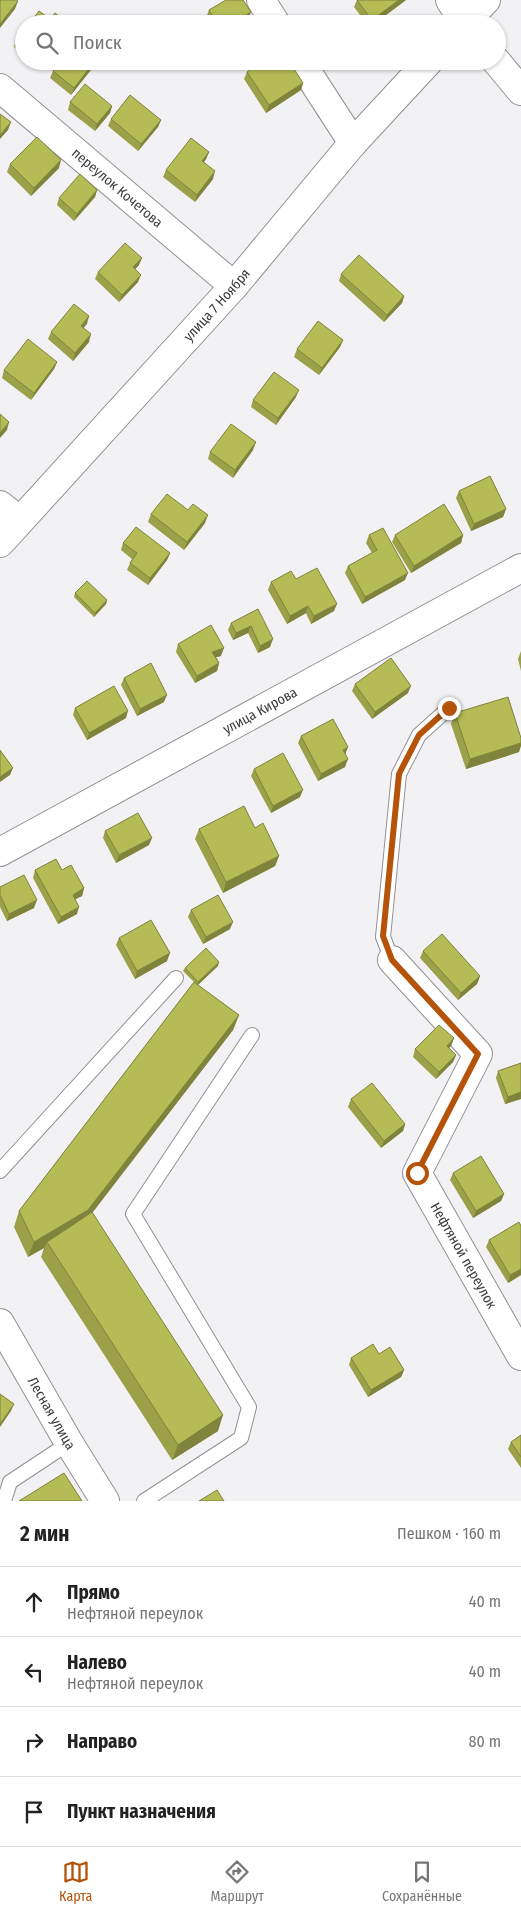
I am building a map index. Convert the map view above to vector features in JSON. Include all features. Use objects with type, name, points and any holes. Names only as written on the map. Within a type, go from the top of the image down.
[{"type":"street","points":[[261,0],[270,15]]},
{"type":"street","points":[[450,0],[459,15]]},
{"type":"street","points":[[472,15],[486,0]]},
{"type":"street","points":[[306,70],[353,143]]},
{"type":"street","name":"улица 7 Ноября","points":[[0,543],[10,513],[234,286],[353,143],[421,70]]},
{"type":"street","points":[[504,70],[521,91]]},
{"type":"street","name":"переулок Кочетова","points":[[0,88],[234,286]]},
{"type":"street","name":"улица Кирова","points":[[0,852],[521,568]]},
{"type":"street","name":"Нефтяной переулок","points":[[392,960],[478,1054],[417,1173],[521,1356]]},
{"type":"street","name":"Лесная улица","points":[[0,1323],[105,1501]]},
{"type":"lane","points":[[392,960],[383,936],[399,774],[419,735],[449,708]]},
{"type":"lane","points":[[0,1171],[176,978]]},
{"type":"lane","points":[[144,1501],[241,1438],[249,1407],[133,1214],[252,1035]]},
{"type":"lane","points":[[4,1501],[10,1482],[70,1443]]},
{"type":"building","points":[[0,0],[18,1],[0,24]]},
{"type":"building","points":[[226,0],[243,0],[251,12],[246,15],[212,15],[209,10]]},
{"type":"building","points":[[357,0],[399,0],[379,15],[368,15]]},
{"type":"building","points":[[39,11],[44,15],[36,15]]},
{"type":"building","points":[[54,70],[88,70],[74,88]]},
{"type":"building","points":[[250,70],[295,70],[303,83],[269,105],[247,72]]},
{"type":"building","points":[[85,84],[112,106],[97,124],[70,102]]},
{"type":"building","points":[[130,95],[161,120],[141,144],[111,119]]},
{"type":"building","points":[[0,114],[11,122],[0,135]]},
{"type":"building","points":[[37,137],[61,160],[34,188],[10,164]]},
{"type":"building","points":[[191,138],[209,152],[202,161],[215,171],[197,195],[166,170]]},
{"type":"building","points":[[80,174],[97,190],[77,214],[59,198]]},
{"type":"building","points":[[125,243],[142,258],[133,267],[141,275],[122,295],[98,272]]},
{"type":"building","points":[[359,255],[404,296],[387,315],[341,274]]},
{"type":"building","points":[[74,304],[89,316],[81,326],[91,334],[75,353],[51,332]]},
{"type":"building","points":[[318,321],[343,340],[322,368],[297,349]]},
{"type":"building","points":[[28,339],[57,362],[34,393],[4,370]]},
{"type":"building","points":[[274,372],[299,390],[278,418],[253,400]]},
{"type":"building","points":[[0,414],[9,422],[0,433]]},
{"type":"building","points":[[231,424],[256,442],[235,470],[210,452]]},
{"type":"building","points":[[490,476],[506,509],[474,524],[459,491]]},
{"type":"building","points":[[167,494],[188,510],[193,504],[208,515],[187,542],[151,514]]},
{"type":"building","points":[[444,504],[463,535],[414,566],[395,535]]},
{"type":"building","points":[[136,527],[170,553],[150,578],[130,563],[137,553],[123,543]]},
{"type":"building","points":[[383,528],[408,573],[365,597],[348,566],[377,550],[369,535]]},
{"type":"building","points":[[317,568],[337,604],[314,616],[308,606],[290,616],[271,582],[291,571],[296,579]]},
{"type":"building","points":[[87,581],[107,600],[95,613],[75,593]]},
{"type":"building","points":[[258,609],[273,639],[260,646],[251,626],[236,633],[231,623]]},
{"type":"building","points":[[211,625],[224,648],[212,652],[219,663],[197,676],[178,644]]},
{"type":"building","points":[[391,658],[411,686],[375,712],[355,684]]},
{"type":"building","points":[[151,663],[167,695],[140,709],[124,678]]},
{"type":"building","points":[[114,686],[128,711],[89,733],[75,708]]},
{"type":"building","points":[[508,697],[521,743],[470,759],[455,713]]},
{"type":"building","points":[[333,719],[348,747],[343,750],[348,759],[321,774],[301,736]]},
{"type":"building","points":[[0,750],[13,768],[0,777]]},
{"type":"building","points":[[283,753],[303,790],[273,806],[254,769]]},
{"type":"building","points":[[244,806],[255,828],[263,823],[279,856],[226,882],[199,829]]},
{"type":"building","points":[[138,813],[152,838],[119,855],[105,831]]},
{"type":"building","points":[[56,859],[62,870],[71,865],[84,888],[73,895],[79,907],[61,917],[35,870]]},
{"type":"building","points":[[24,875],[37,900],[9,914],[0,895],[0,887]]},
{"type":"building","points":[[218,895],[233,922],[206,937],[191,910]]},
{"type":"building","points":[[151,920],[170,953],[137,971],[119,938]]},
{"type":"building","points":[[442,934],[480,976],[461,993],[423,951]]},
{"type":"building","points":[[206,948],[219,962],[198,982],[185,968]]},
{"type":"building","points":[[194,982],[239,1015],[88,1210],[34,1242],[19,1211]]},
{"type":"building","points":[[439,1025],[454,1038],[447,1046],[456,1055],[439,1072],[415,1049]]},
{"type":"building","points":[[521,1063],[521,1092],[508,1097],[498,1071]]},
{"type":"building","points":[[372,1083],[405,1124],[384,1141],[351,1099]]},
{"type":"building","points":[[481,1156],[504,1194],[476,1211],[453,1173]]},
{"type":"building","points":[[92,1212],[223,1415],[178,1445],[47,1242]]},
{"type":"building","points":[[519,1222],[521,1226],[521,1269],[510,1275],[489,1240]]},
{"type":"building","points":[[373,1344],[379,1354],[390,1347],[404,1370],[371,1390],[351,1358]]},
{"type":"building","points":[[0,1394],[14,1404],[0,1424]]},
{"type":"building","points":[[521,1435],[521,1457],[511,1442]]},
{"type":"building","points":[[64,1473],[82,1501],[19,1501]]},
{"type":"building","points":[[217,1490],[224,1501],[199,1501]]},
{"type":"route","points":[[417,1173],[478,1054],[392,960],[383,936],[399,774],[419,735],[449,708]]}]
